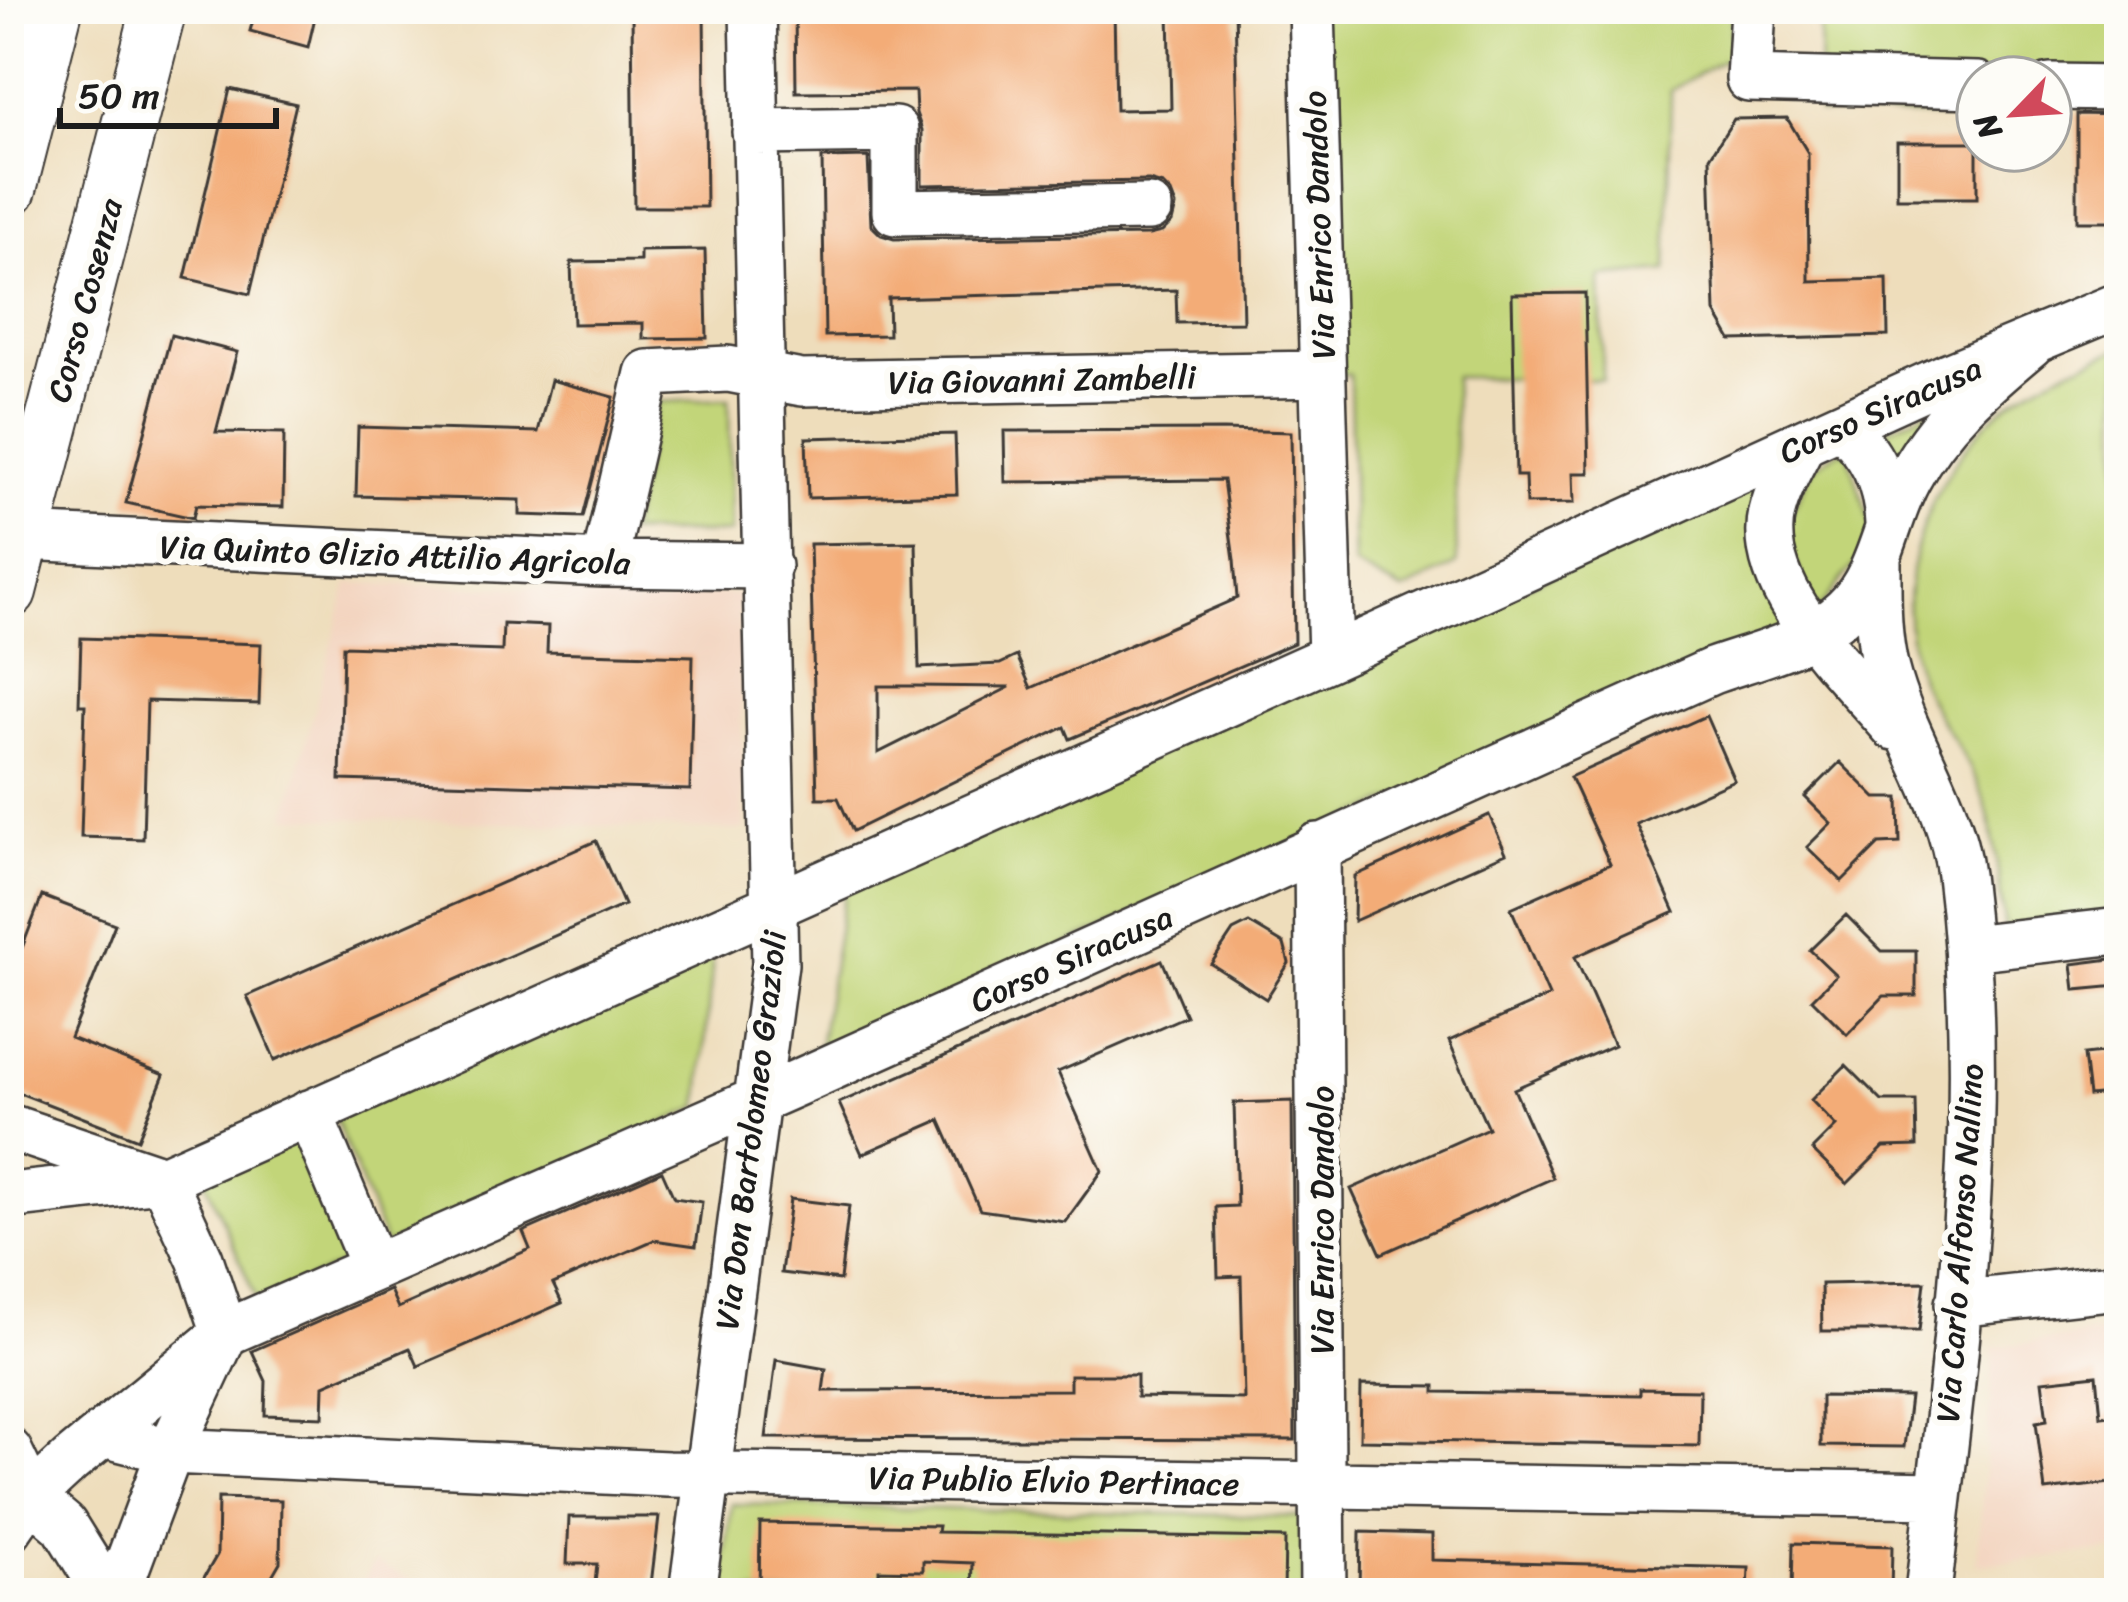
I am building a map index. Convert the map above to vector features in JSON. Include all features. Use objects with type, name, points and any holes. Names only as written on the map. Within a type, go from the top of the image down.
[{"type":"main road","points":[[9,189],[56,9]]},
{"type":"main road","name":"Corso Cosenza","points":[[9,591],[159,9]]},
{"type":"street","name":"Via Don Bartolomeo Grazioli","points":[[692,1593],[775,964],[753,9]]},
{"type":"street","name":"Via Enrico Dandolo","points":[[1312,9],[1331,657]]},
{"type":"street","points":[[1753,9],[1749,80],[1954,84]]},
{"type":"street","points":[[2074,87],[2119,88]]},
{"type":"street","points":[[755,132],[896,130],[895,212],[1149,208]]},
{"type":"street","name":"Corso Siracusa","points":[[9,1196],[163,1179],[1331,657],[1950,374],[2119,305]]},
{"type":"street","name":"Corso Siracusa","points":[[20,1513],[103,1434],[225,1334],[1712,671],[1815,633],[1848,608],[1929,442],[1959,406],[2031,344]]},
{"type":"street","points":[[604,563],[648,373],[728,370],[762,378]]},
{"type":"street","name":"Via Giovanni Zambelli","points":[[762,378],[802,382],[1322,374]]},
{"type":"street","name":"Via Carlo Alfonso Nallino","points":[[1918,756],[1783,590],[1770,542],[1772,514],[1822,434],[1858,440],[1878,471],[1886,495],[1880,640],[1887,674],[1951,828],[1969,948],[1973,1125],[1928,1593]]},
{"type":"street","name":"Via Quinto Glizio Attilio Agricola","points":[[23,537],[768,566]]},
{"type":"street","name":"Via Enrico Dandolo","points":[[1317,846],[1323,1593]]},
{"type":"street","points":[[1969,948],[2119,931]]},
{"type":"street","points":[[309,1113],[374,1268]]},
{"type":"street","points":[[9,1127],[163,1179],[200,1259],[225,1334],[170,1451],[117,1593]]},
{"type":"street","points":[[1958,1304],[2119,1286]]},
{"type":"street","name":"Via Publio Elvio Pertinace","points":[[103,1434],[170,1451],[709,1474],[1939,1495]]},
{"type":"street","points":[[9,1451],[20,1513],[64,1526],[106,1593]]},
{"type":"shaded area","points":[[348,583],[739,594],[744,830],[286,817]]},
{"type":"shaded area","points":[[2119,1331],[2119,1550],[1977,1565],[1994,1347]]},
{"type":"shaded area","points":[[374,1562],[439,1593],[356,1593]]},
{"type":"green space","points":[[1312,9],[1732,9],[1731,55],[1671,90],[1667,271],[1601,277],[1603,380],[1454,377],[1457,564],[1403,591],[1354,565],[1350,375],[1322,374]]},
{"type":"green space","points":[[1820,9],[2119,9],[2119,98],[2074,85],[2074,54],[1954,54],[1954,117],[1819,113]]},
{"type":"green space","points":[[2119,348],[2119,923],[2006,935],[1984,800],[1917,670],[1908,600],[1912,565],[1935,498],[1953,466],[1998,412],[2040,383]]},
{"type":"green space","points":[[729,399],[731,533],[629,533],[658,402]]},
{"type":"green space","points":[[1946,402],[1896,478],[1872,437]]},
{"type":"green space","points":[[1838,451],[1847,451],[1875,539],[1816,613],[1806,602],[1785,524],[1813,468]]},
{"type":"green space","points":[[1760,482],[1794,622],[818,1054],[845,890]]},
{"type":"green space","points":[[714,948],[699,1107],[386,1245],[335,1118]]},
{"type":"green space","points":[[301,1132],[355,1259],[257,1301],[203,1174]]},
{"type":"green space","points":[[732,1504],[1304,1517],[1305,1593],[720,1593]]},
{"type":"building","points":[[256,9],[317,9],[308,47],[250,31]]},
{"type":"building","points":[[632,9],[704,9],[706,207],[634,207]]},
{"type":"building","points":[[795,9],[1114,9],[1116,110],[1171,109],[1169,9],[1235,9],[1243,322],[1177,323],[1176,290],[888,298],[889,335],[825,336],[822,158],[868,157],[871,225],[894,239],[1149,235],[1162,232],[1172,222],[1176,206],[1163,185],[1149,181],[922,185],[922,130],[915,91],[796,92]]},
{"type":"building","points":[[230,89],[296,104],[250,294],[185,278]]},
{"type":"building","points":[[2077,114],[2119,115],[2119,221],[2077,221]]},
{"type":"building","points":[[1787,118],[1808,153],[1809,281],[1887,279],[1888,336],[1731,340],[1715,312],[1710,157],[1734,119]]},
{"type":"building","points":[[1897,142],[1954,142],[1954,174],[1977,174],[1977,198],[1897,198]]},
{"type":"building","points":[[705,250],[707,338],[643,339],[643,323],[573,324],[571,262],[640,261],[640,251]]},
{"type":"building","points":[[1585,293],[1589,473],[1573,473],[1574,503],[1526,504],[1525,476],[1516,476],[1512,294]]},
{"type":"building","points":[[171,335],[237,352],[216,432],[284,433],[283,507],[196,505],[193,518],[126,503]]},
{"type":"building","points":[[551,380],[614,397],[583,517],[520,515],[520,500],[356,496],[358,427],[538,432]]},
{"type":"building","points":[[1004,431],[1291,432],[1294,643],[1070,739],[1065,727],[853,831],[838,798],[817,798],[810,544],[916,542],[919,668],[1000,664],[1017,656],[1031,688],[1237,598],[1223,480],[1005,482]],"holes":[[[878,686],[1010,687],[878,753]]]},
{"type":"building","points":[[955,434],[957,494],[808,498],[806,438]]},
{"type":"building","points":[[503,624],[548,626],[547,652],[693,656],[690,790],[340,780],[343,646],[502,651]]},
{"type":"building","points":[[81,638],[261,644],[259,704],[147,701],[143,839],[81,837],[85,705],[79,705]]},
{"type":"building","points":[[1706,716],[1734,780],[1636,824],[1675,912],[1575,957],[1614,1045],[1514,1089],[1553,1178],[1381,1254],[1351,1189],[1488,1128],[1449,1041],[1549,996],[1511,908],[1610,864],[1570,777]]},
{"type":"building","points":[[1840,762],[1876,798],[1899,798],[1900,843],[1879,844],[1842,881],[1807,847],[1831,823],[1805,797]]},
{"type":"building","points":[[1489,815],[1506,853],[1354,921],[1355,876]]},
{"type":"building","points":[[596,841],[624,905],[275,1060],[247,996]]},
{"type":"building","points":[[42,896],[115,924],[70,1038],[164,1075],[138,1139],[9,1089],[9,982]]},
{"type":"building","points":[[1846,915],[1882,951],[1916,951],[1916,996],[1884,996],[1847,1034],[1812,999],[1836,975],[1810,950]]},
{"type":"building","points":[[1249,923],[1284,944],[1289,963],[1266,999],[1211,964],[1233,931]]},
{"type":"building","points":[[2119,958],[2119,986],[2075,990],[2072,964]]},
{"type":"building","points":[[1162,960],[1186,1016],[1058,1072],[1102,1171],[1065,1222],[980,1210],[940,1120],[862,1154],[839,1103]]},
{"type":"building","points":[[2119,1051],[2119,1093],[2089,1096],[2084,1055]]},
{"type":"building","points":[[1846,1065],[1882,1101],[1916,1101],[1917,1146],[1884,1147],[1847,1184],[1812,1150],[1836,1126],[1811,1100]]},
{"type":"building","points":[[1292,1101],[1295,1440],[766,1438],[776,1360],[826,1369],[823,1391],[1070,1390],[1070,1375],[1137,1375],[1137,1397],[1244,1399],[1241,1276],[1218,1277],[1216,1207],[1237,1206],[1234,1103]]},
{"type":"building","points":[[662,1171],[674,1198],[702,1202],[696,1246],[654,1240],[553,1284],[562,1303],[418,1366],[410,1348],[324,1385],[323,1417],[265,1415],[266,1381],[252,1351],[390,1290],[398,1308],[530,1249],[523,1232]]},
{"type":"building","points":[[790,1199],[849,1206],[840,1280],[781,1273]]},
{"type":"building","points":[[1925,1282],[1919,1331],[1822,1331],[1821,1284]]},
{"type":"building","points":[[2097,1375],[2101,1416],[2119,1414],[2119,1482],[2045,1491],[2036,1422],[2047,1420],[2042,1381]]},
{"type":"building","points":[[1361,1385],[1435,1386],[1435,1392],[1640,1395],[1640,1389],[1700,1390],[1699,1446],[1360,1440]]},
{"type":"building","points":[[1821,1396],[1910,1397],[1904,1447],[1821,1446]]},
{"type":"building","points":[[218,1498],[281,1500],[280,1562],[262,1593],[195,1593],[217,1555]]},
{"type":"building","points":[[569,1517],[659,1517],[650,1593],[594,1593],[597,1564],[567,1564]]},
{"type":"building","points":[[760,1523],[938,1526],[937,1532],[1285,1538],[1284,1593],[972,1593],[973,1563],[923,1561],[923,1571],[879,1570],[879,1593],[759,1593]]},
{"type":"building","points":[[1360,1532],[1432,1534],[1432,1560],[1749,1568],[1748,1593],[1359,1593]]},
{"type":"building","points":[[1793,1543],[1892,1546],[1891,1593],[1792,1593]]}]
